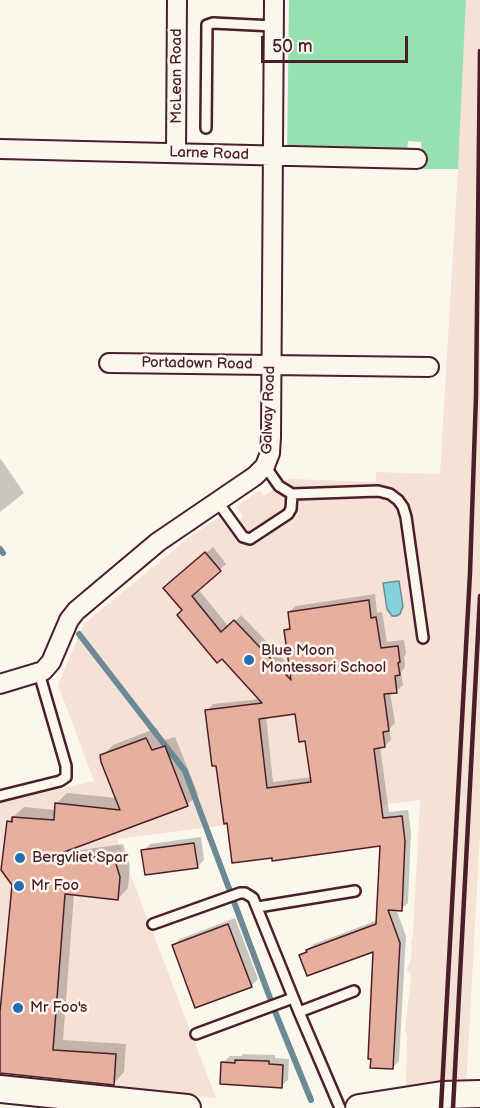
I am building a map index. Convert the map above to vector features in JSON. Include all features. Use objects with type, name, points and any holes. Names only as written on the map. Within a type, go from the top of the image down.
[{"type":"street","name":"McLean Road","points":[[176,152],[177,0]]},
{"type":"street","name":"Galway Road","points":[[39,673],[48,667],[69,620],[76,610],[158,542],[265,466],[270,453],[274,0]]},
{"type":"street","name":"Larne Road","points":[[0,149],[417,159]]},
{"type":"street","name":"Portadown Road","points":[[109,363],[429,367]]},
{"type":"street","points":[[0,684],[39,673]]},
{"type":"street","points":[[0,1089],[187,1108]]},
{"type":"street","points":[[359,1108],[442,1095],[480,1095]]},
{"type":"lane","points":[[206,128],[207,25],[213,23],[274,26]]},
{"type":"lane","points":[[265,466],[279,486],[292,494],[378,491],[390,494],[398,500],[403,507],[405,517],[423,638]]},
{"type":"lane","points":[[217,501],[243,537],[250,539],[288,514],[291,509],[292,494]]},
{"type":"lane","points":[[0,796],[60,781],[66,777],[66,766],[39,673]]},
{"type":"lane","points":[[258,907],[355,891]]},
{"type":"lane","points":[[153,924],[240,893],[250,895],[258,907],[298,1012],[340,1108]]},
{"type":"lane","points":[[298,1012],[354,991]]},
{"type":"lane","points":[[196,1034],[293,998]]},
{"type":"shaded area","points":[[466,0],[480,0],[480,832],[465,1108],[402,1108],[406,1087],[407,1035],[405,1030],[411,976],[407,969],[411,960],[413,935],[420,800],[117,839],[216,1098],[0,1075],[0,803],[94,781],[58,685],[84,624],[187,539],[219,517],[231,532],[243,516],[236,507],[260,490],[264,496],[288,479],[376,482],[376,472],[440,474]]},
{"type":"green space","points":[[289,0],[466,0],[458,169],[423,169],[421,142],[408,141],[407,154],[287,154]]},
{"type":"water","points":[[399,581],[403,606],[400,614],[392,616],[387,609],[383,583]]},
{"type":"building","points":[[205,552],[221,571],[192,596],[221,632],[234,620],[291,680],[284,630],[290,629],[288,612],[369,600],[371,618],[376,617],[381,648],[398,646],[400,675],[395,676],[397,693],[384,694],[389,731],[383,732],[385,747],[374,749],[383,818],[402,816],[405,841],[402,911],[388,910],[400,943],[393,1069],[370,1068],[371,1059],[368,1059],[373,952],[307,976],[299,955],[307,952],[306,950],[376,924],[380,846],[272,861],[272,858],[232,863],[216,766],[212,766],[205,710],[262,703],[222,659],[217,663],[177,615],[182,610],[163,588]],"holes":[[[295,714],[299,742],[305,741],[311,782],[267,788],[259,719]]]},
{"type":"building","points":[[146,738],[152,750],[165,746],[188,806],[56,855],[58,862],[113,854],[120,877],[118,900],[65,894],[53,1050],[116,1054],[114,1085],[0,1073],[0,1012],[12,885],[1,870],[7,821],[12,822],[12,817],[54,820],[55,803],[120,810],[100,755]]},
{"type":"building","points":[[194,843],[198,868],[145,875],[141,850]]},
{"type":"building","points":[[228,924],[252,987],[195,1008],[172,945]]},
{"type":"building","points":[[235,1060],[269,1061],[269,1064],[283,1065],[282,1088],[220,1084],[221,1062],[235,1063]]},
{"type":"waterway","points":[[0,549],[3,553]]},
{"type":"waterway","points":[[79,634],[185,771],[276,1014],[311,1100]]},
{"type":"railway","points":[[441,1108],[470,573],[476,396],[480,51]]},
{"type":"railway","points":[[453,1108],[480,596]]},
{"type":"place","name":"Blue Moon Montessori School","points":[[249,660]]},
{"type":"place","name":"Bergvliet Spar","points":[[20,858]]},
{"type":"place","name":"Mr Foo","points":[[19,886]]},
{"type":"place","name":"Mr Foo's","points":[[18,1008]]}]
